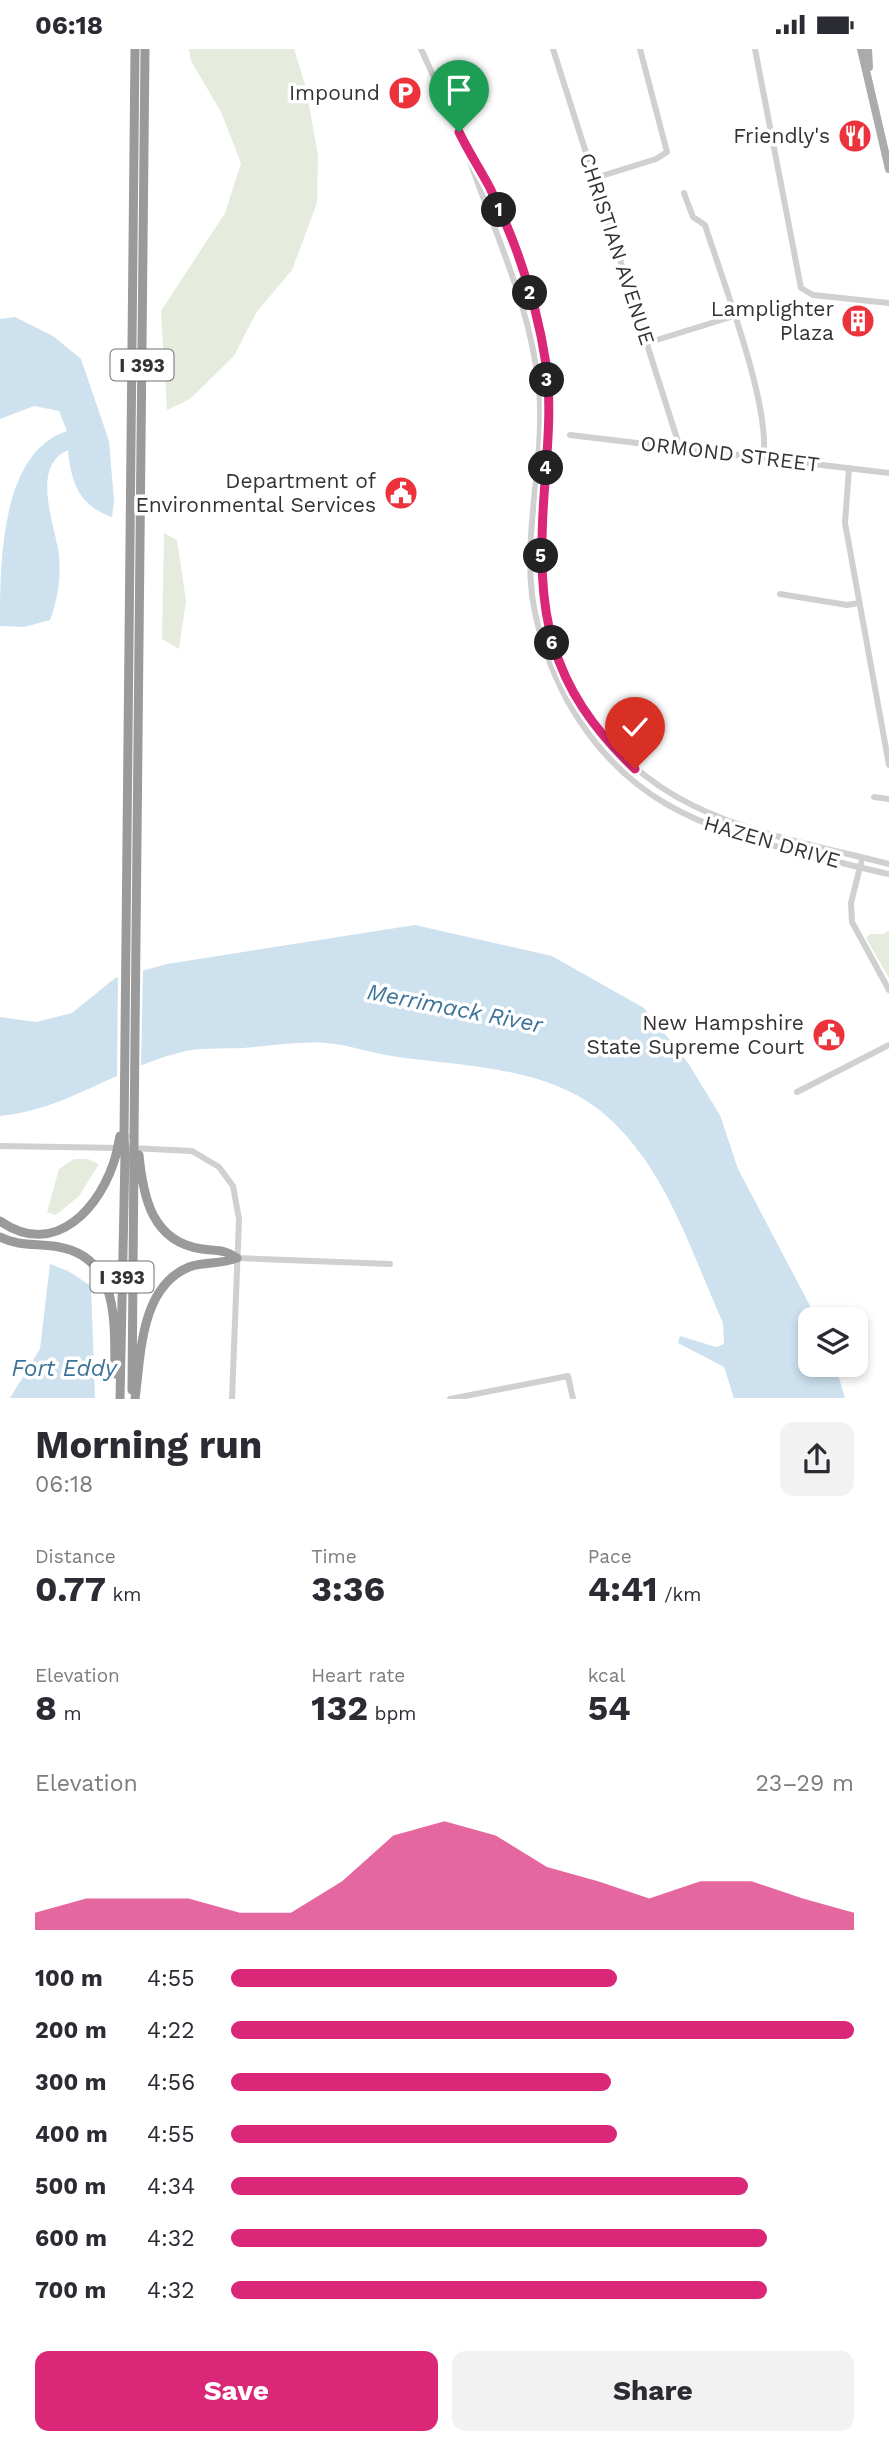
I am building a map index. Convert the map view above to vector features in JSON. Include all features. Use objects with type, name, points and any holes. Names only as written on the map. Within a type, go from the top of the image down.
[{"type":"highway","name":"I 393","points":[[129,1136],[124,1091],[135,49]]},
{"type":"highway","name":"I 393","points":[[118,1398],[129,1136],[136,1088],[145,49]]},
{"type":"highway","points":[[129,1136],[128,1155],[158,1226],[183,1244],[228,1251],[237,1258]]},
{"type":"highway","name":"I 393","points":[[128,1155],[133,1398]]},
{"type":"highway","points":[[0,1221],[19,1231],[33,1233],[46,1233],[72,1224],[92,1205],[128,1155]]},
{"type":"highway","points":[[0,1237],[16,1244],[64,1248],[89,1260],[103,1275],[112,1300],[118,1398]]},
{"type":"highway","points":[[133,1398],[148,1316],[169,1280],[189,1267],[237,1258]]},
{"type":"main road","points":[[861,49],[889,169]]},
{"type":"main road","points":[[868,49],[870,87]]},
{"type":"street","name":"HAZEN DRIVE","points":[[421,49],[464,143],[518,286],[534,346],[540,422],[531,561],[532,595],[545,648],[560,686],[601,750],[615,765],[661,802],[723,833],[889,874]]},
{"type":"street","name":"CHRISTIAN AVENUE","points":[[554,49],[680,448]]},
{"type":"street","points":[[595,178],[656,159],[667,152],[640,49]]},
{"type":"street","points":[[755,49],[801,288],[813,295],[889,303]]},
{"type":"street","name":"HAZEN DRIVE","points":[[464,143],[489,187],[506,225],[529,290],[542,344],[548,397],[541,594],[555,653],[572,689],[615,750],[635,769],[684,802],[727,823],[889,863]]},
{"type":"street","points":[[684,193],[693,216],[705,225],[734,316],[758,401],[763,428],[763,458]]},
{"type":"street","points":[[647,343],[734,316]]},
{"type":"street","name":"ORMOND STREET","points":[[570,435],[889,473]]},
{"type":"street","points":[[849,468],[845,523],[889,765]]},
{"type":"street","points":[[780,594],[847,605],[859,603]]},
{"type":"street","points":[[874,797],[889,799]]},
{"type":"street","points":[[862,858],[852,903],[852,922],[889,990]]},
{"type":"street","points":[[797,1092],[889,1045]]},
{"type":"street","points":[[0,1146],[172,1148],[200,1154],[219,1167],[237,1195],[239,1219],[232,1398]]},
{"type":"street","points":[[237,1258],[390,1264]]},
{"type":"street","points":[[450,1398],[569,1375],[573,1398]]},
{"type":"shaded area","points":[[189,49],[294,49],[306,88],[318,155],[317,203],[292,270],[256,313],[234,356],[190,399],[167,410],[161,311],[225,213],[241,163],[221,112],[191,61]]},
{"type":"shaded area","points":[[164,533],[177,540],[186,601],[179,649],[162,639]]},
{"type":"shaded area","points":[[889,930],[889,978],[866,938],[870,934],[884,934]]},
{"type":"shaded area","points":[[74,1159],[88,1159],[99,1164],[79,1196],[56,1215],[47,1212],[59,1169]]},
{"type":"water","points":[[15,317],[53,336],[81,359],[109,441],[114,501],[112,517],[92,506],[84,499],[75,482],[68,450],[57,458],[50,469],[47,483],[59,555],[57,596],[50,620],[24,627],[0,626],[1,573],[8,513],[16,486],[28,462],[45,443],[67,431],[59,411],[34,406],[0,419],[0,319]]},
{"type":"water","name":"Merrimack River","points":[[415,925],[552,956],[644,1008],[688,1063],[720,1115],[738,1169],[811,1307],[798,1307],[798,1377],[839,1377],[845,1398],[734,1398],[724,1367],[678,1343],[680,1336],[716,1347],[724,1344],[723,1323],[664,1190],[632,1142],[612,1121],[590,1103],[539,1080],[483,1067],[389,1056],[326,1043],[202,1049],[155,1060],[47,1106],[0,1116],[0,1017],[36,1022],[72,1013],[115,978],[167,964]]},
{"type":"water","name":"Fort Eddy","points":[[50,1264],[68,1271],[91,1286],[95,1398],[10,1398],[40,1349]]},
{"type":"pier","points":[[143,967],[141,1070],[117,1081],[118,974]]},
{"type":"place","name":"Impound","points":[[405,93]]},
{"type":"place","name":"Friendly's","points":[[855,136]]},
{"type":"place","name":"Lamplighter Plaza","points":[[858,321]]},
{"type":"place","name":"Department of Environmental Services","points":[[401,493]]},
{"type":"place","name":"New Hampshire State Supreme Court","points":[[829,1035]]},
{"type":"route","points":[[459,132],[489,187],[516,251],[529,290],[546,365],[548,426],[541,594],[548,630],[565,675],[586,712],[615,750],[635,769]]}]
